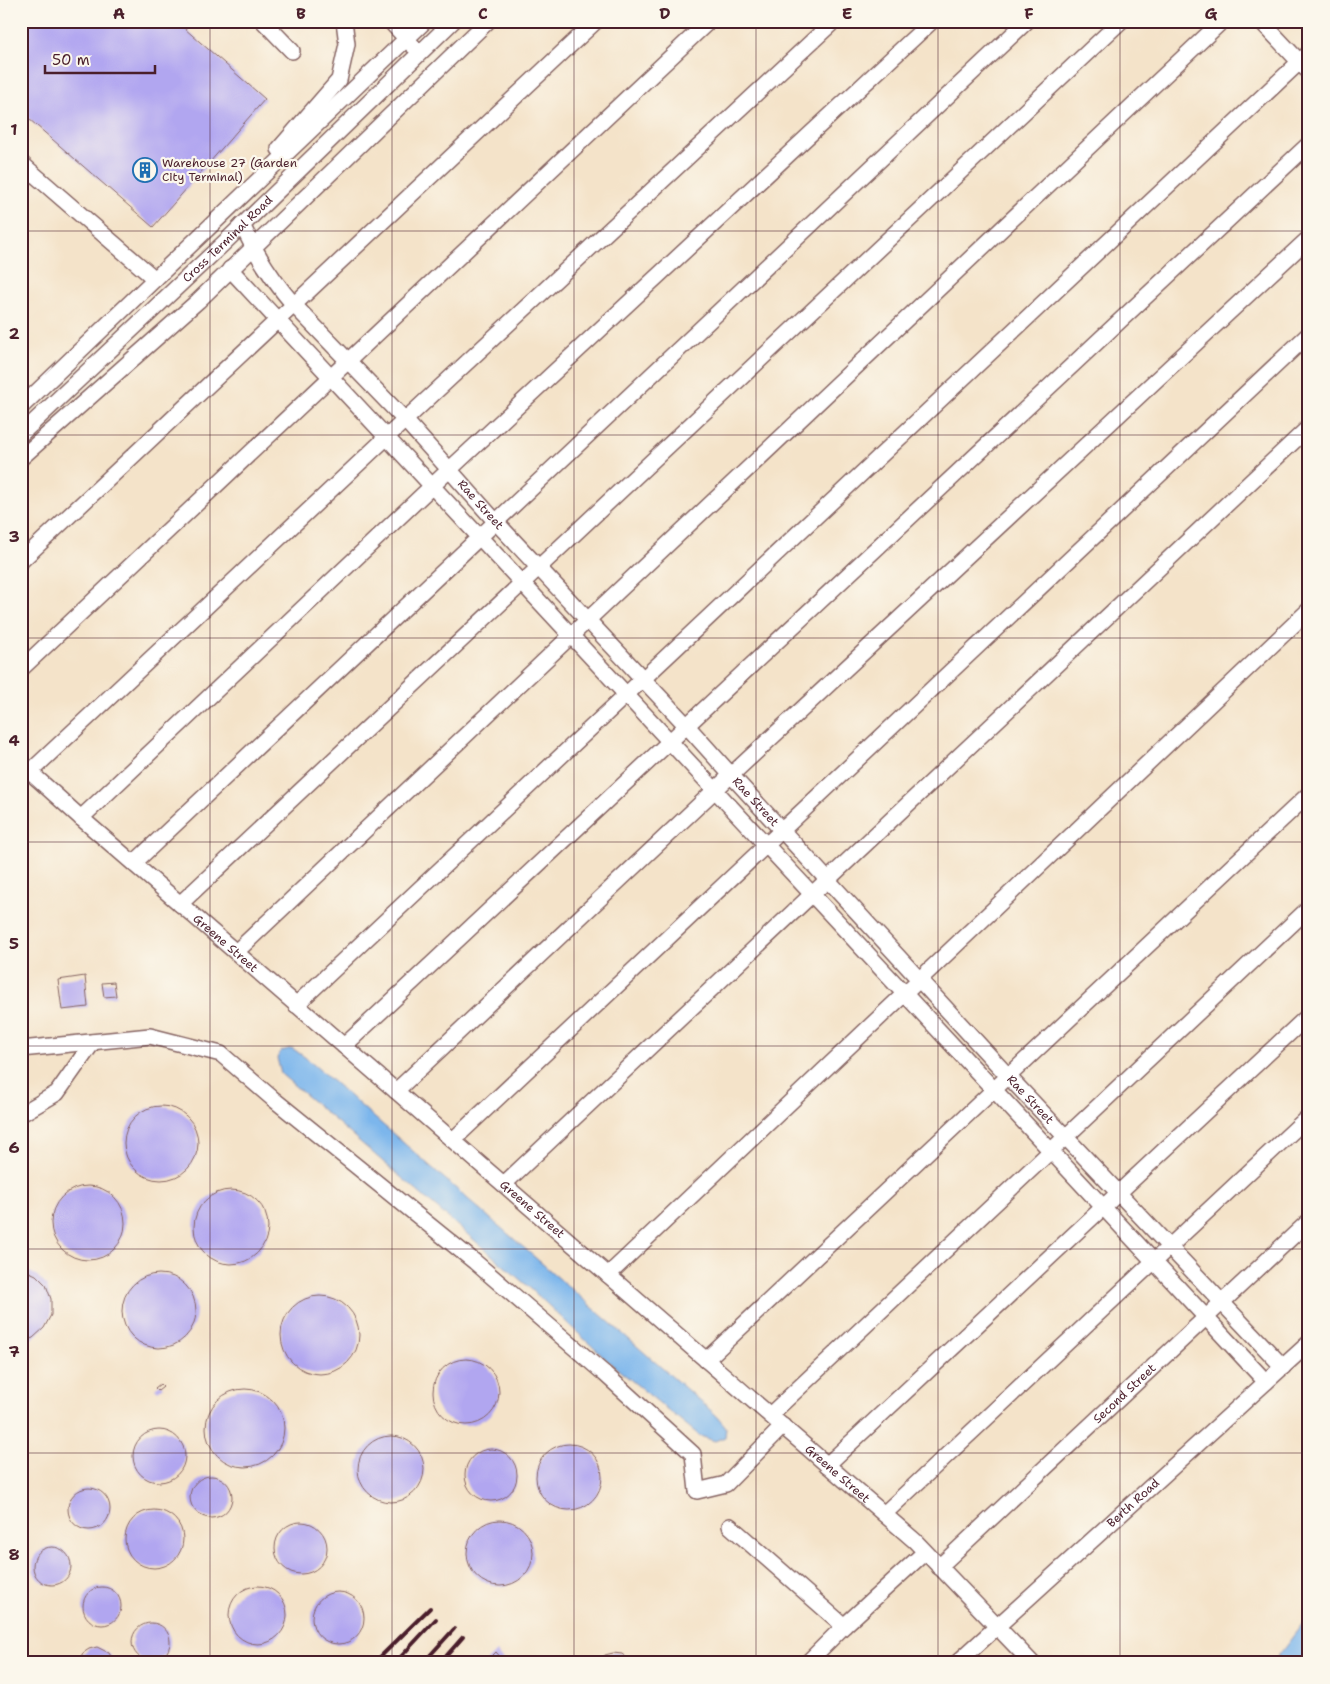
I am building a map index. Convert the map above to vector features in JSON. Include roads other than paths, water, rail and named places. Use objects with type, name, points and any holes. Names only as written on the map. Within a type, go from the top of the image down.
[{"type":"street","points":[[263,21],[292,50]]},
{"type":"street","points":[[232,206],[339,80],[347,44],[344,21]]},
{"type":"street","points":[[390,21],[420,53]]},
{"type":"street","name":"Cross Terminal Road","points":[[21,407],[425,21]]},
{"type":"street","name":"Cross Terminal Road","points":[[21,434],[242,225],[453,21]]},
{"type":"street","points":[[21,458],[198,301],[488,21]]},
{"type":"street","points":[[21,561],[596,21]]},
{"type":"street","points":[[21,669],[709,21]]},
{"type":"street","points":[[25,768],[405,420],[834,21]]},
{"type":"street","points":[[81,818],[449,470],[932,21]]},
{"type":"street","points":[[134,864],[1027,21]]},
{"type":"street","points":[[180,904],[1121,21]]},
{"type":"street","points":[[236,952],[586,619],[1222,21]]},
{"type":"street","points":[[296,1005],[642,679],[1305,62],[1261,21]]},
{"type":"street","points":[[344,1046],[1309,144]]},
{"type":"street","points":[[21,163],[155,279]]},
{"type":"street","name":"Rae Street","points":[[242,225],[253,247],[283,293],[405,420],[496,522],[687,726],[1008,1076],[1283,1367]]},
{"type":"street","points":[[396,1091],[730,775],[1309,238]]},
{"type":"street","name":"Rae Street","points":[[230,269],[1266,1382]]},
{"type":"street","points":[[453,1140],[1309,334]]},
{"type":"street","points":[[504,1184],[1309,427]]},
{"type":"street","points":[[608,1275],[1309,610]]},
{"type":"street","name":"Greene Street","points":[[25,768],[884,1514],[925,1552],[1032,1663]]},
{"type":"street","points":[[706,1360],[1309,794]]},
{"type":"street","points":[[770,1415],[1309,908]]},
{"type":"street","points":[[828,1465],[1309,1016]]},
{"type":"street","points":[[21,1049],[150,1036],[221,1054],[272,1098],[475,1262],[694,1454],[698,1492],[726,1484],[783,1426]]},
{"type":"street","points":[[21,1114],[57,1093],[93,1042]]},
{"type":"street","points":[[884,1514],[1309,1116]]},
{"type":"street","name":"Second Street","points":[[939,1567],[1309,1221]]},
{"type":"street","name":"Berth Road","points":[[958,1663],[1309,1343]]},
{"type":"street","points":[[730,1526],[844,1626]]},
{"type":"street","points":[[807,1663],[844,1626],[925,1552]]},
{"type":"water","points":[[292,1048],[306,1058],[716,1415],[726,1427],[725,1437],[715,1441],[700,1436],[610,1363],[531,1289],[281,1074],[277,1058],[281,1051]]},
{"type":"water","points":[[1309,1615],[1309,1663],[1273,1663]]},
{"type":"railway","points":[[374,1663],[430,1608]]},
{"type":"railway","points":[[395,1663],[436,1619]]},
{"type":"railway","points":[[423,1663],[454,1629]]},
{"type":"railway","points":[[440,1663],[463,1637]]},
{"type":"place","name":"Warehouse 27 (Garden City Terminal)","points":[[145,170]]}]
